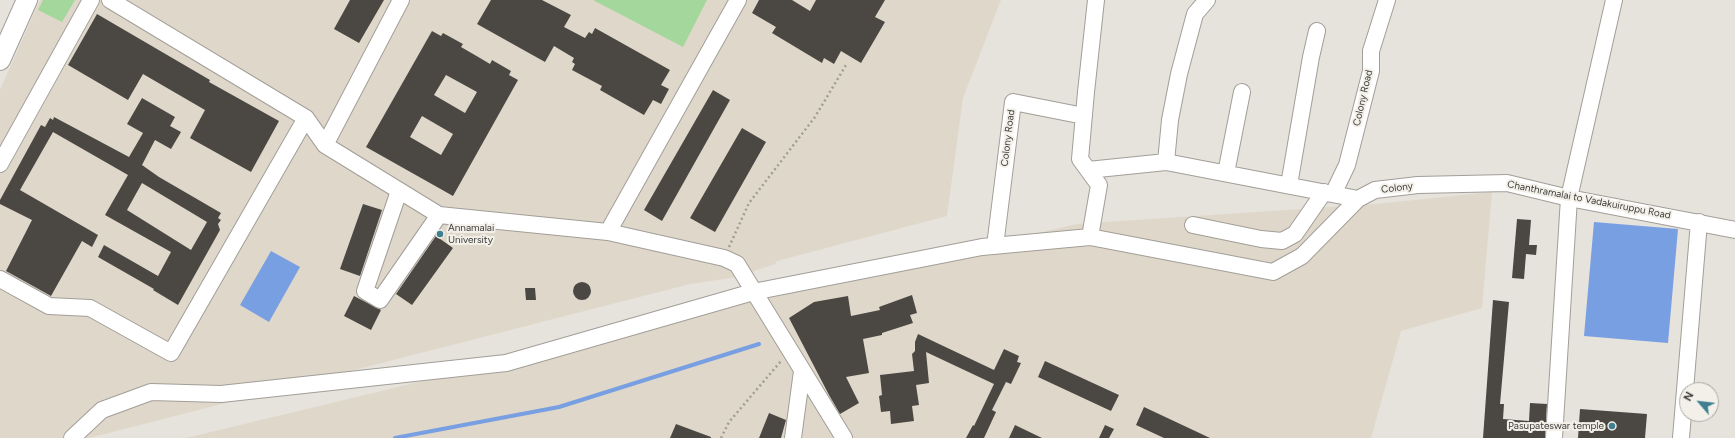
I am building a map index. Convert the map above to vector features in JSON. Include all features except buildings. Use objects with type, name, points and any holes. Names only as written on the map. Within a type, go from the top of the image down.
[{"type":"main road","points":[[0,60],[27,0]]},
{"type":"street","points":[[0,164],[90,0]]},
{"type":"street","points":[[110,0],[306,118],[325,145],[439,215],[608,232],[724,258],[737,264],[844,438]]},
{"type":"street","points":[[325,145],[401,0]]},
{"type":"street","points":[[608,232],[738,0]]},
{"type":"street","points":[[1090,237],[1099,185],[1080,159],[1096,0]]},
{"type":"street","points":[[1166,162],[1169,126],[1178,74],[1195,14],[1207,0]]},
{"type":"street","name":"Colony Road","points":[[1192,225],[1261,239],[1282,241],[1295,234],[1329,193],[1347,165],[1371,71],[1371,51],[1387,0]]},
{"type":"street","points":[[1554,438],[1569,198],[1614,0]]},
{"type":"street","points":[[1289,185],[1311,57],[1317,31]]},
{"type":"street","points":[[1226,173],[1242,92]]},
{"type":"street","name":"Colony Road","points":[[995,246],[1013,102],[1084,116]]},
{"type":"street","points":[[0,279],[49,306],[90,308],[171,353],[306,118]]},
{"type":"street","points":[[1088,170],[1166,162],[1358,199]]},
{"type":"street","name":"Chanthramalai to Vadakuiruppu Road","points":[[1418,185],[1507,183],[1569,198],[1735,230]]},
{"type":"street","name":"Colony","points":[[1358,199],[1375,190],[1418,185]]},
{"type":"street","points":[[399,191],[365,291],[380,300],[439,215]]},
{"type":"street","points":[[72,438],[102,410],[151,392],[221,394],[506,363],[753,292],[982,247],[1090,237],[1273,272],[1302,256],[1358,199]]},
{"type":"street","points":[[1681,438],[1699,222]]},
{"type":"street","points":[[793,438],[802,371]]},
{"type":"path","points":[[724,258],[749,203],[815,117],[846,65]]},
{"type":"path","points":[[721,438],[729,422],[790,350]]},
{"type":"shaded area","name":"Annamalai University","points":[[40,0],[1001,0],[963,98],[947,216],[777,261],[775,264],[737,277],[690,284],[89,438],[0,438],[0,90]]},
{"type":"shaded area","points":[[1492,192],[1482,308],[1401,331],[1371,438],[186,438],[1076,224],[1376,204]]},
{"type":"green space","points":[[43,0],[75,0],[62,22],[38,10]]},
{"type":"green space","points":[[593,0],[707,0],[683,47]]},
{"type":"water","points":[[1594,222],[1678,229],[1668,343],[1584,336]]},
{"type":"water","points":[[271,251],[300,267],[269,322],[240,305]]},
{"type":"waterway","points":[[395,438],[559,407],[759,344]]},
{"type":"place","name":"Annamalai University","points":[[440,234]]},
{"type":"place","name":"Pasupateswar temple","points":[[1612,426]]}]
